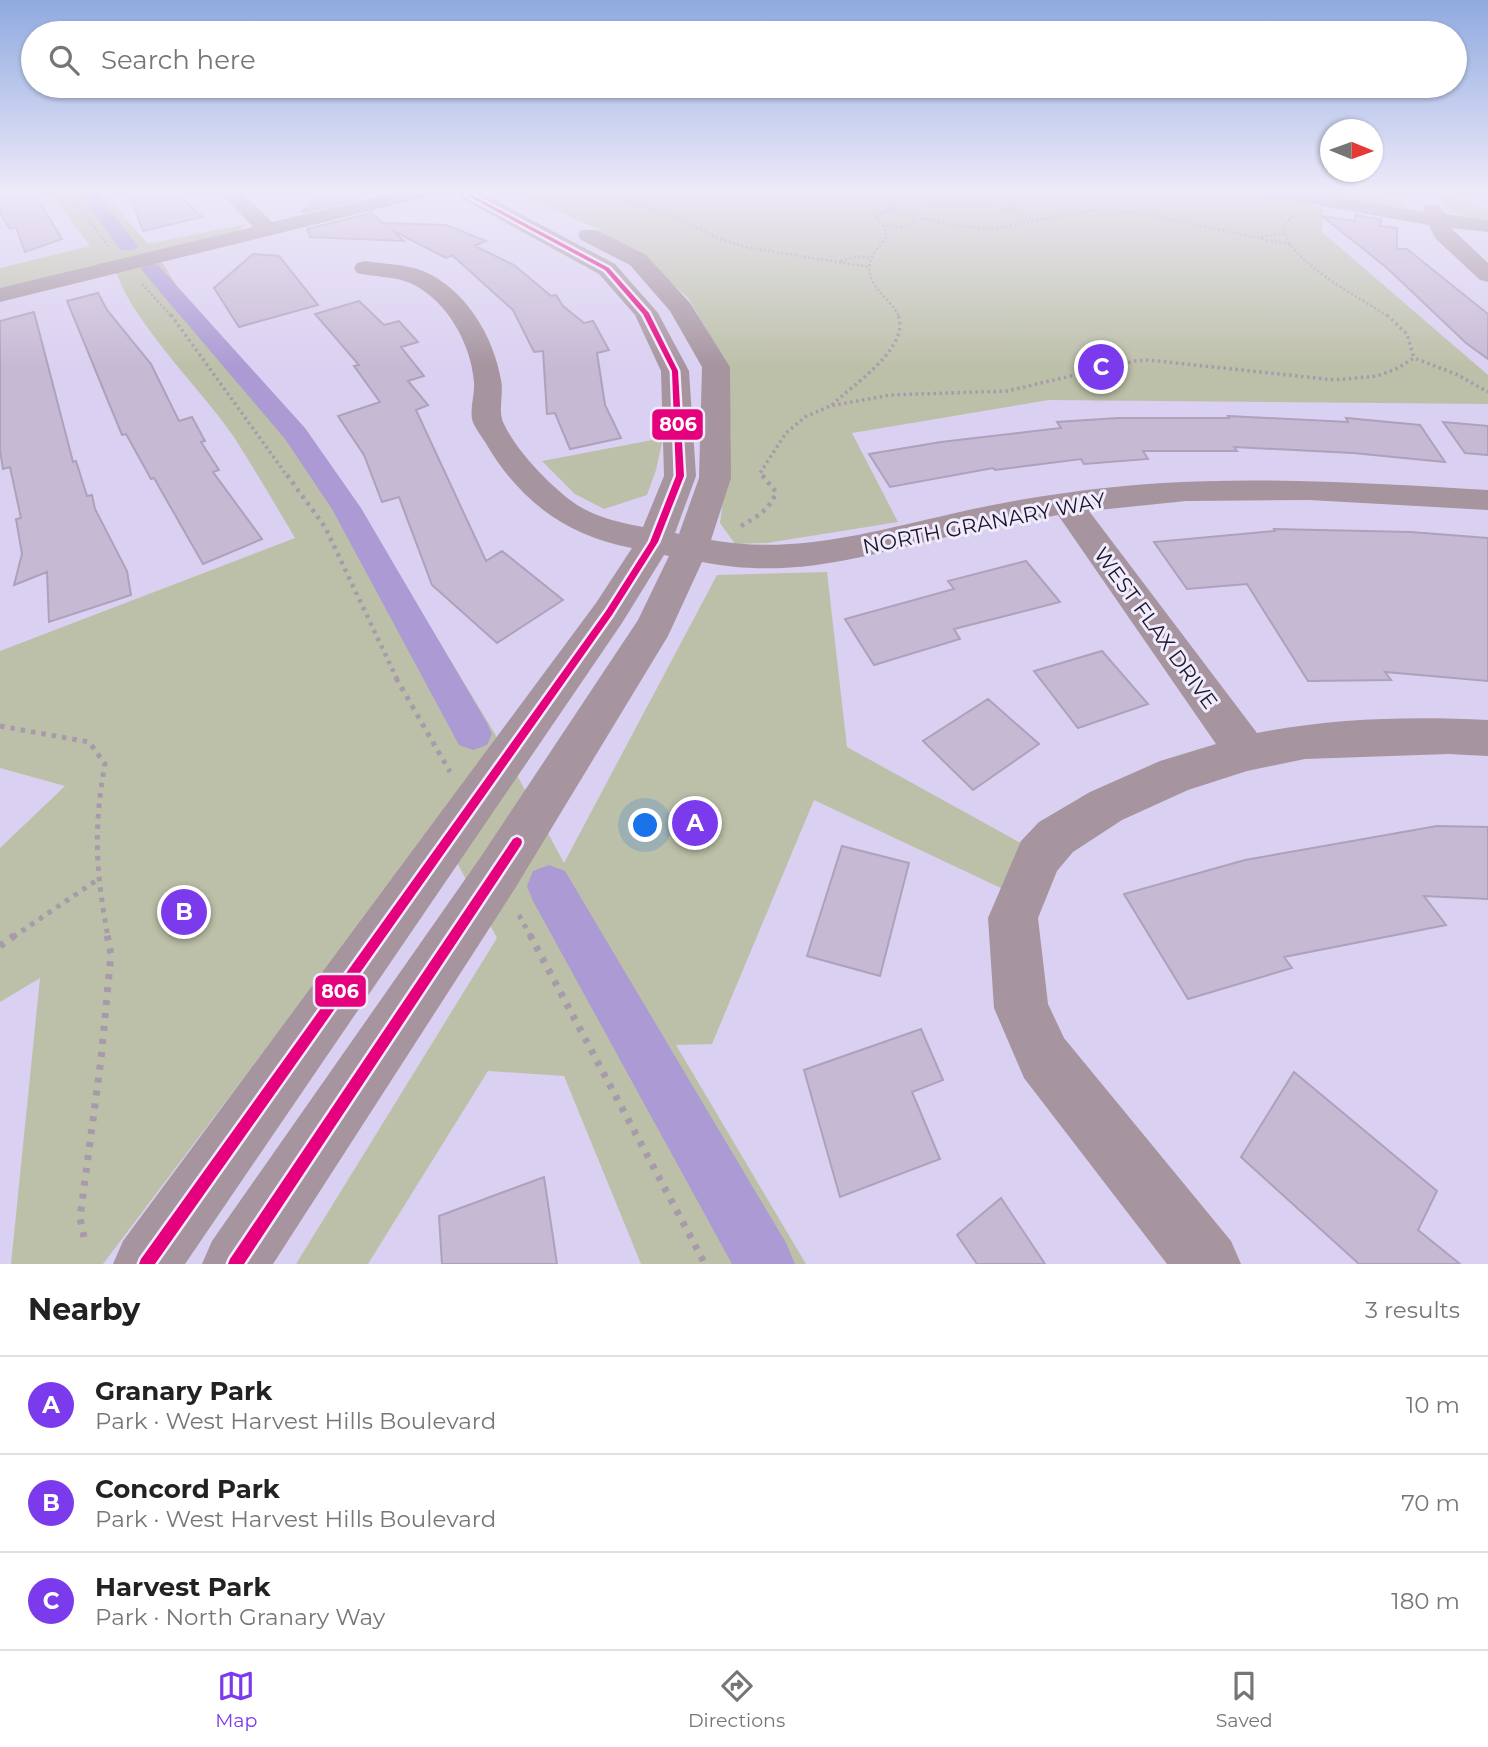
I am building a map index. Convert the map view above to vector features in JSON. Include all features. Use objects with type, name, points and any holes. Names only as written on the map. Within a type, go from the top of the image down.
[{"type":"street","points":[[0,295],[186,250]]},
{"type":"street","points":[[235,1264],[497,874],[654,626],[673,545],[680,476],[675,371],[646,313],[607,268],[578,250]]},
{"type":"street","points":[[1461,250],[1488,275]]},
{"type":"street","name":"NORTH GRANARY WAY","points":[[365,268],[415,276],[443,293],[464,319],[481,350],[486,372],[487,420],[516,467],[566,513],[611,533],[752,557],[838,552],[954,524],[1066,503],[1228,489],[1323,490],[1488,500]]},
{"type":"street","name":"WEST FLAX DRIVE","points":[[1066,503],[1247,753]]},
{"type":"street","points":[[146,1264],[609,613],[673,545]]},
{"type":"street","points":[[1208,1264],[1044,1058],[1021,1008],[1013,918],[1038,857],[1056,837],[1080,820],[1129,795],[1176,775],[1247,753],[1305,741],[1488,737]]},
{"type":"path","points":[[765,250],[869,267]]},
{"type":"path","points":[[831,405],[870,373],[892,347],[902,326],[898,312],[877,293],[869,267],[871,258],[879,250]]},
{"type":"path","points":[[1297,250],[1342,288],[1394,322],[1412,341],[1414,358]]},
{"type":"path","points":[[839,261],[858,256],[871,258]]},
{"type":"path","points":[[136,278],[168,312],[325,527],[385,657],[453,779]]},
{"type":"path","points":[[1414,358],[1456,374],[1488,392]]},
{"type":"path","points":[[736,532],[774,502],[776,492],[760,473],[787,431],[831,405],[918,393],[976,394],[1010,390],[1138,361],[1170,361],[1287,376],[1362,380],[1394,372],[1414,358]]},
{"type":"path","points":[[0,726],[89,742],[104,764],[97,807],[97,880],[111,954],[101,1059],[80,1218],[84,1237]]},
{"type":"path","points":[[0,946],[97,880]]},
{"type":"path","points":[[519,915],[705,1264]]},
{"type":"green space","points":[[74,250],[163,250],[151,253],[164,265],[181,293],[304,428],[363,515],[495,734],[564,863],[717,575],[827,572],[847,747],[1028,847],[1003,889],[814,800],[712,1044],[676,1045],[806,1264],[641,1264],[564,1076],[488,1071],[368,1264],[296,1264],[497,938],[436,823],[103,1264],[11,1264],[40,978],[0,1002],[0,848],[65,786],[0,768],[0,651],[295,538],[234,437],[131,304],[114,262],[0,288],[0,268]]},
{"type":"green space","points":[[630,250],[1343,250],[1488,375],[1488,404],[1049,400],[852,433],[898,522],[767,543],[735,544],[720,523],[731,437],[723,358],[688,298],[646,260]]},
{"type":"green space","points":[[663,438],[647,495],[604,509],[575,494],[542,461]]},
{"type":"building","points":[[431,250],[483,250],[514,265],[551,296],[556,295],[563,306],[584,323],[593,321],[609,350],[597,353],[605,405],[621,438],[570,449],[555,413],[547,414],[543,351],[534,352],[513,310],[452,255],[446,258]]},
{"type":"building","points":[[1364,250],[1408,250],[1488,314],[1488,359],[1466,343]]},
{"type":"building","points":[[253,254],[279,256],[318,305],[239,327],[214,288]]},
{"type":"building","points":[[98,293],[107,310],[151,364],[179,421],[192,417],[205,441],[201,442],[219,470],[213,472],[262,539],[203,564],[154,478],[151,479],[126,434],[122,435],[67,301]]},
{"type":"building","points":[[359,301],[384,325],[399,321],[418,342],[401,347],[424,376],[408,381],[428,405],[416,410],[486,561],[502,551],[563,600],[497,643],[432,585],[399,497],[382,502],[364,455],[338,416],[380,402],[354,366],[359,365],[315,314]]},
{"type":"building","points":[[34,312],[73,462],[76,461],[87,496],[92,495],[95,509],[127,571],[131,595],[49,622],[47,572],[14,585],[22,554],[16,519],[21,518],[10,467],[3,469],[0,450],[0,321]]},
{"type":"building","points":[[1228,416],[1348,422],[1346,418],[1420,425],[1445,462],[1353,453],[1234,447],[1237,451],[1143,451],[1148,459],[1084,464],[1081,459],[995,470],[993,468],[890,487],[869,454],[941,442],[1061,428],[1057,422],[1118,418],[1229,418]]},
{"type":"building","points":[[1443,422],[1488,426],[1488,455],[1465,453]]},
{"type":"building","points":[[1274,529],[1411,532],[1488,538],[1488,681],[1385,672],[1391,680],[1308,681],[1247,584],[1187,589],[1154,542],[1275,531]]},
{"type":"building","points":[[1026,561],[1060,602],[954,629],[960,639],[874,665],[845,619],[954,589],[948,581]]},
{"type":"building","points":[[1102,651],[1148,704],[1078,728],[1034,671]]},
{"type":"building","points":[[988,699],[1039,744],[973,790],[923,741]]},
{"type":"building","points":[[1437,826],[1488,827],[1488,899],[1424,896],[1446,925],[1284,957],[1292,968],[1188,999],[1124,894],[1245,860]]},
{"type":"building","points":[[842,846],[909,863],[880,976],[807,956]]},
{"type":"building","points":[[921,1029],[943,1080],[912,1092],[940,1159],[840,1197],[804,1070]]},
{"type":"building","points":[[1294,1072],[1437,1191],[1418,1230],[1460,1264],[1359,1264],[1241,1157]]},
{"type":"building","points":[[544,1177],[557,1264],[442,1264],[439,1216]]},
{"type":"building","points":[[1001,1198],[1045,1264],[977,1264],[957,1235]]},
{"type":"waterway","points":[[151,269],[295,434],[346,508],[473,734]]},
{"type":"waterway","points":[[549,886],[765,1264]]},
{"type":"transit line","name":"806","points":[[146,1264],[609,613],[654,542],[680,476],[675,371],[646,313],[607,269],[572,250]]},
{"type":"transit line","name":"806","points":[[235,1264],[517,842]]},
{"type":"place","name":"Harvest Park","points":[[1101,367]]},
{"type":"place","name":"Granary Park","points":[[695,823]]},
{"type":"place","name":"Concord Park","points":[[184,912]]}]
